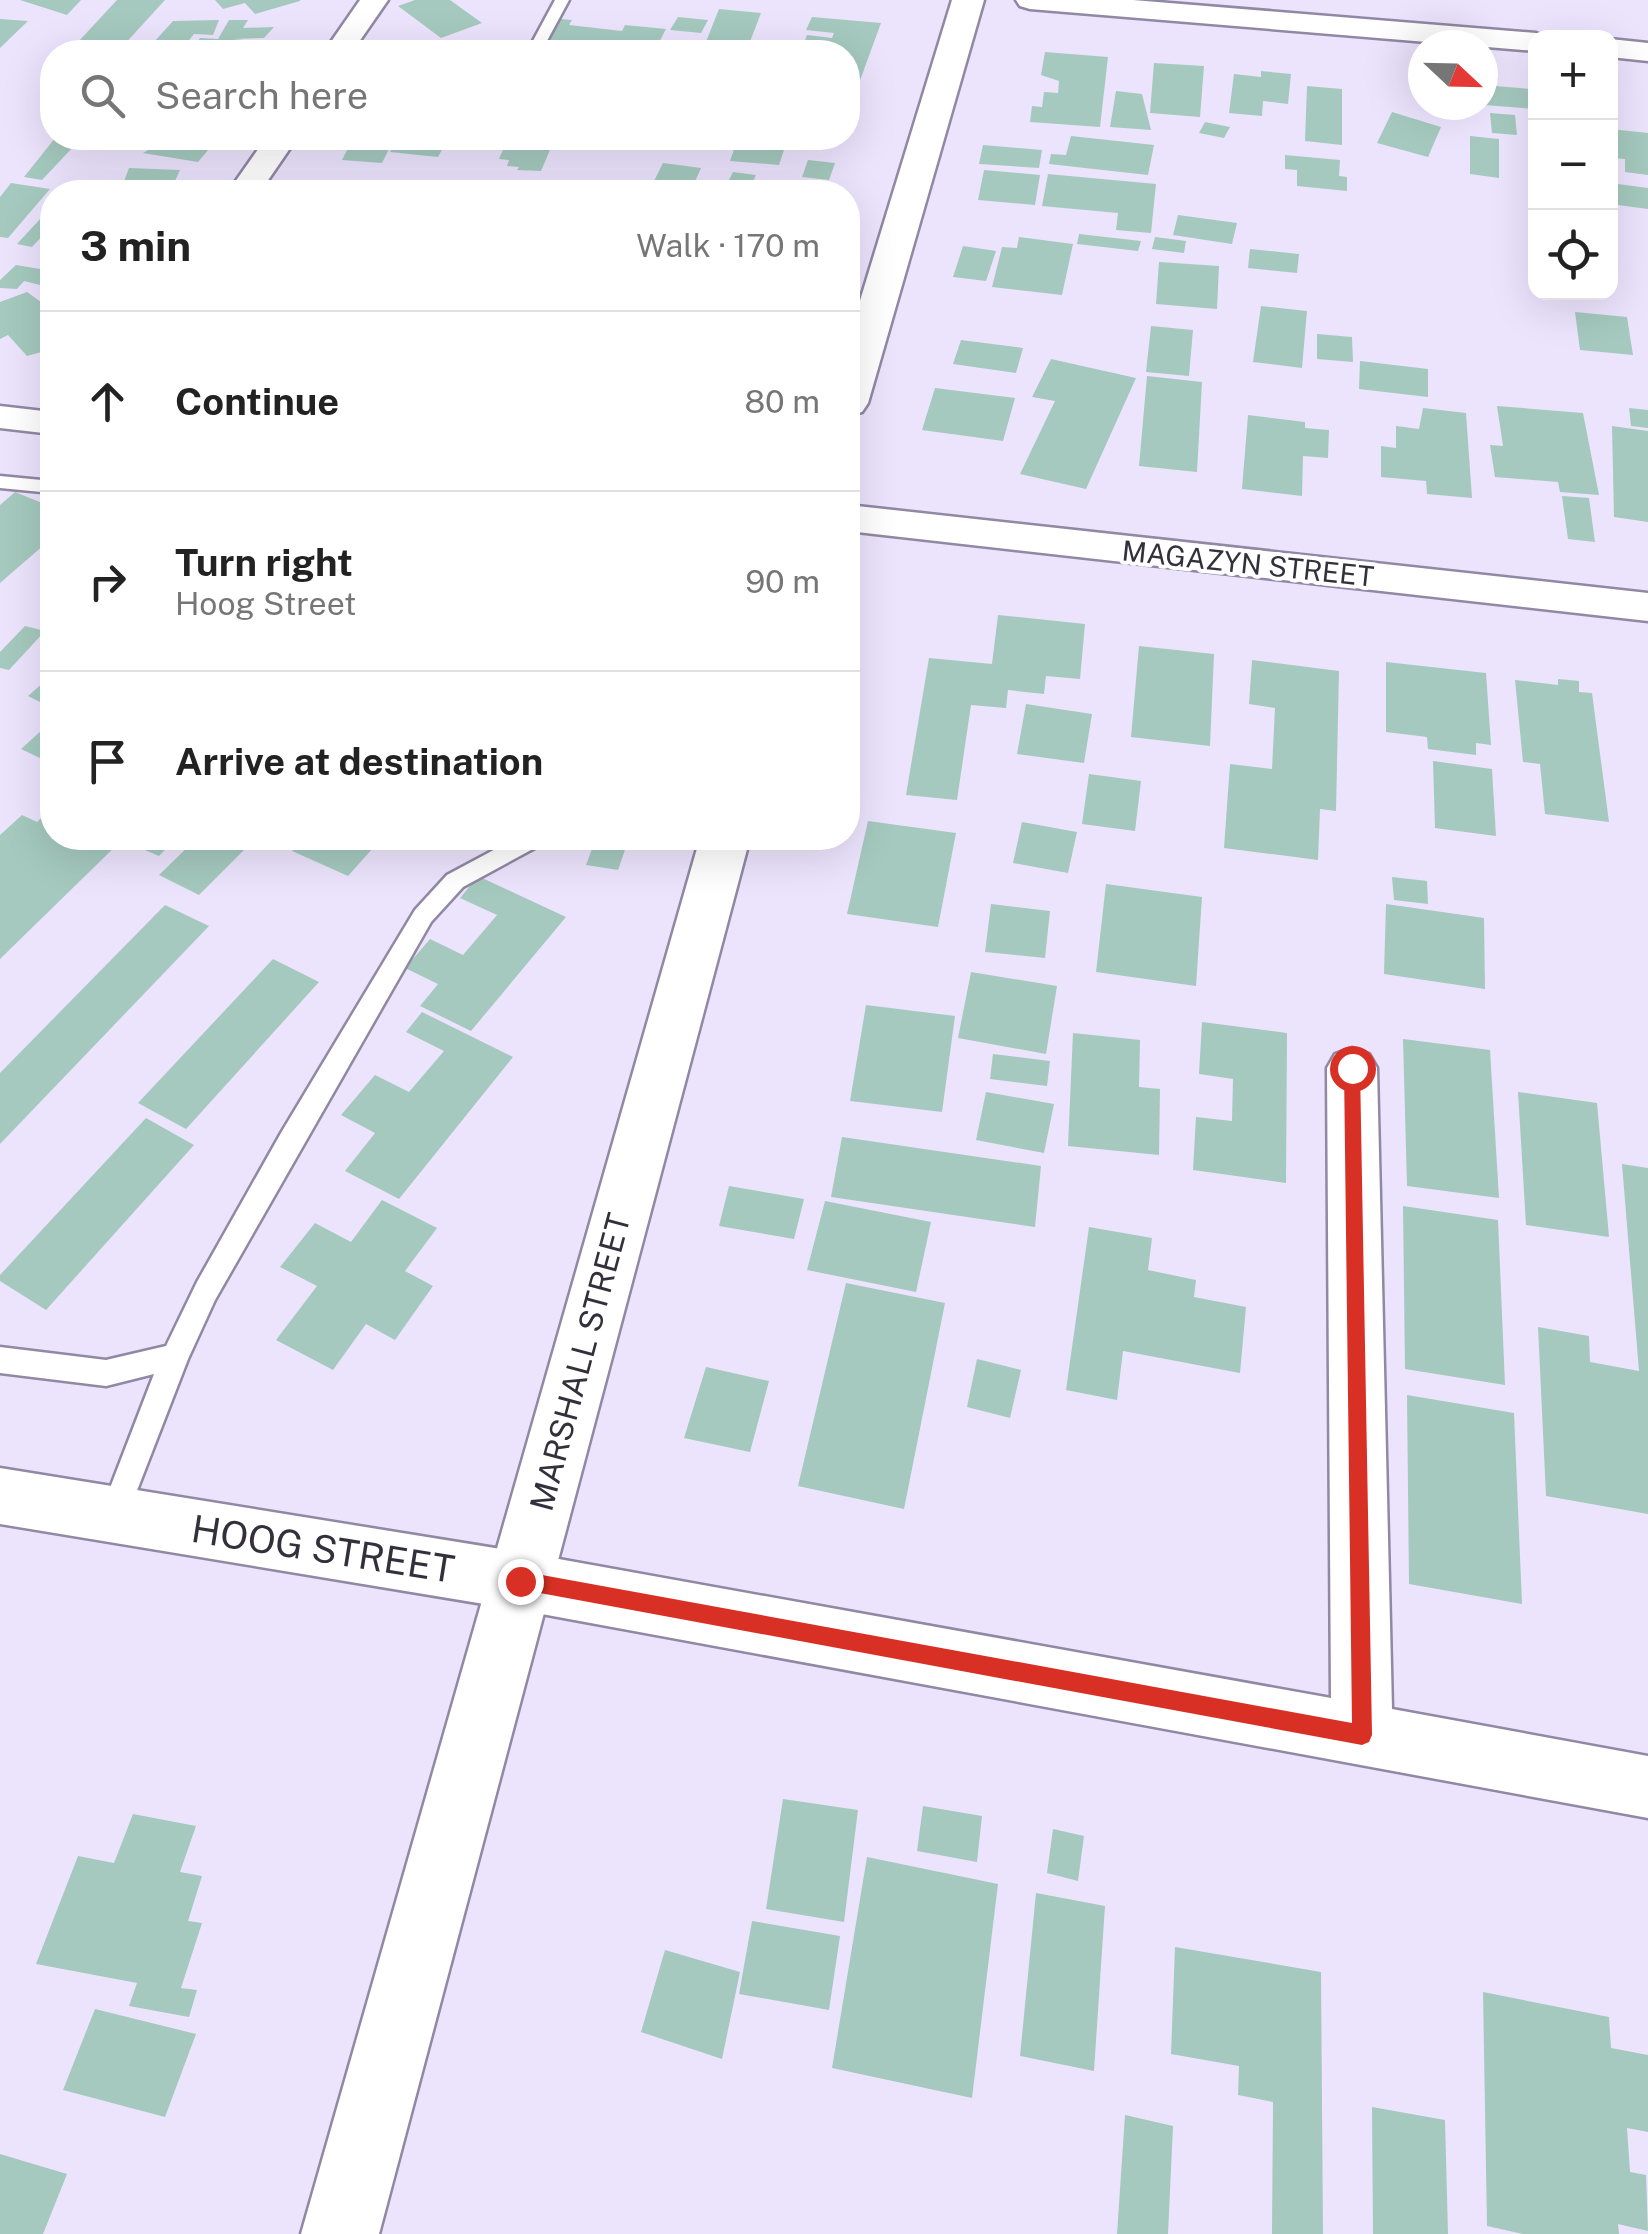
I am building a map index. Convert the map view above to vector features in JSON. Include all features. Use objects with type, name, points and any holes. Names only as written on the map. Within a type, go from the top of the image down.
[{"type":"street","points":[[346,40],[374,0]]},
{"type":"street","points":[[860,363],[968,0]]},
{"type":"street","points":[[1030,0],[1528,41]]},
{"type":"street","points":[[1618,49],[1648,52]]},
{"type":"street","points":[[252,180],[274,150]]},
{"type":"street","points":[[0,417],[40,421]]},
{"type":"street","name":"MAGAZYN STREET","points":[[860,519],[1648,607]]},
{"type":"street","name":"MARSHALL STREET","points":[[340,2234],[722,850]]},
{"type":"street","points":[[1352,1068],[1362,1735]]},
{"type":"street","name":"HOOG STREET","points":[[0,1496],[520,1581],[1648,1787]]},
{"type":"lane","points":[[540,40],[562,0]]},
{"type":"lane","points":[[0,482],[40,486]]},
{"type":"lane","points":[[114,1514],[175,1357],[252,1208],[423,916],[456,880],[512,850]]},
{"type":"lane","points":[[0,1360],[106,1373],[175,1357]]},
{"type":"building","points":[[20,0],[81,0],[67,15]]},
{"type":"building","points":[[117,0],[165,0],[128,40],[80,40]]},
{"type":"building","points":[[215,0],[300,1],[255,14],[245,3],[223,9]]},
{"type":"building","points":[[415,0],[450,0],[482,23],[441,38],[398,6]]},
{"type":"building","points":[[719,9],[761,13],[751,40],[707,40]]},
{"type":"building","points":[[678,17],[708,20],[701,33],[670,30]]},
{"type":"building","points":[[812,17],[881,23],[860,80],[860,40],[805,40],[807,35],[832,38],[834,33],[806,30]]},
{"type":"building","points":[[0,19],[28,21],[0,48]]},
{"type":"building","points":[[561,19],[572,20],[569,25],[622,31],[625,25],[666,29],[660,40],[549,40]]},
{"type":"building","points":[[219,20],[213,35],[156,40],[173,21]]},
{"type":"building","points":[[229,20],[248,20],[243,28],[274,27],[264,38],[199,40],[218,39]]},
{"type":"building","points":[[1045,52],[1108,57],[1100,127],[1030,122],[1032,106],[1042,107],[1044,92],[1058,93],[1059,81],[1041,75]]},
{"type":"building","points":[[1154,63],[1204,66],[1200,117],[1150,113]]},
{"type":"building","points":[[1261,71],[1291,74],[1288,104],[1263,101],[1262,116],[1229,113],[1234,74],[1261,77]]},
{"type":"building","points":[[1307,86],[1342,89],[1342,145],[1305,141]]},
{"type":"building","points":[[1498,86],[1528,89],[1528,109],[1498,106]]},
{"type":"building","points":[[1116,91],[1142,94],[1151,130],[1110,127]]},
{"type":"building","points":[[1392,112],[1441,127],[1428,157],[1377,143]]},
{"type":"building","points":[[1498,114],[1515,115],[1517,135],[1492,133],[1491,120],[1498,120]]},
{"type":"building","points":[[1205,122],[1230,127],[1224,138],[1199,133]]},
{"type":"building","points":[[1618,130],[1648,133],[1648,175],[1625,172],[1625,159],[1618,159]]},
{"type":"building","points":[[1071,136],[1154,145],[1148,175],[1049,164],[1051,154],[1066,155]]},
{"type":"building","points":[[1470,136],[1499,139],[1499,178],[1470,174]]},
{"type":"building","points":[[983,145],[1042,150],[1039,168],[979,164]]},
{"type":"building","points":[[45,150],[70,150],[42,180],[24,177]]},
{"type":"building","points":[[148,150],[208,150],[198,162],[143,153]]},
{"type":"building","points":[[347,150],[388,150],[382,163],[342,160]]},
{"type":"building","points":[[391,150],[442,150],[438,157]]},
{"type":"building","points":[[503,150],[550,150],[541,171],[517,170],[519,167],[507,166],[509,160],[499,159]]},
{"type":"building","points":[[734,150],[784,150],[779,165],[730,161]]},
{"type":"building","points":[[1285,155],[1340,160],[1339,176],[1347,177],[1347,191],[1297,186],[1297,170],[1285,169]]},
{"type":"building","points":[[808,160],[835,163],[829,180],[802,177]]},
{"type":"building","points":[[663,163],[701,168],[696,180],[654,180]]},
{"type":"building","points":[[129,168],[180,170],[175,180],[124,180]]},
{"type":"building","points":[[984,170],[1040,175],[1035,205],[978,200]]},
{"type":"building","points":[[733,172],[756,175],[754,180],[729,180]]},
{"type":"building","points":[[1048,174],[1156,184],[1151,233],[1116,230],[1118,213],[1042,206]]},
{"type":"building","points":[[11,183],[40,187],[40,201],[8,238],[0,237],[0,197]]},
{"type":"building","points":[[1618,184],[1648,188],[1648,209],[1618,205]]},
{"type":"building","points":[[1178,215],[1237,223],[1232,244],[1173,235]]},
{"type":"building","points":[[40,219],[40,238],[32,247],[17,244]]},
{"type":"building","points":[[1079,234],[1141,241],[1138,251],[1077,244]]},
{"type":"building","points":[[1019,237],[1073,244],[1062,295],[992,287],[1002,247],[1017,248]]},
{"type":"building","points":[[1155,237],[1186,241],[1184,253],[1152,249]]},
{"type":"building","points":[[963,246],[996,251],[986,281],[953,277]]},
{"type":"building","points":[[1250,249],[1299,254],[1297,273],[1248,268]]},
{"type":"building","points":[[1159,262],[1219,266],[1217,309],[1156,304]]},
{"type":"building","points":[[16,265],[40,269],[40,285],[24,281],[17,289],[0,288],[0,280]]},
{"type":"building","points":[[27,292],[40,301],[40,352],[27,356],[8,335],[0,339],[0,302]]},
{"type":"building","points":[[1261,306],[1307,311],[1302,368],[1253,362]]},
{"type":"building","points":[[1575,312],[1627,317],[1633,355],[1580,350]]},
{"type":"building","points":[[1151,326],[1193,330],[1189,376],[1146,372]]},
{"type":"building","points":[[1317,334],[1352,337],[1353,362],[1317,359]]},
{"type":"building","points":[[961,340],[1023,348],[1016,373],[953,364]]},
{"type":"building","points":[[1051,359],[1136,378],[1086,489],[1020,474],[1055,401],[1032,397]]},
{"type":"building","points":[[1360,361],[1428,369],[1428,397],[1359,389]]},
{"type":"building","points":[[1147,376],[1202,382],[1197,472],[1139,466]]},
{"type":"building","points":[[935,388],[1015,398],[1003,441],[922,430]]},
{"type":"building","points":[[1497,406],[1583,413],[1599,495],[1560,492],[1558,482],[1495,477],[1490,445],[1503,446]]},
{"type":"building","points":[[1423,408],[1466,413],[1472,498],[1427,494],[1426,481],[1381,477],[1381,446],[1396,448],[1396,426],[1419,429]]},
{"type":"building","points":[[1629,408],[1648,410],[1648,428],[1631,426]]},
{"type":"building","points":[[1248,415],[1305,422],[1305,428],[1329,430],[1328,458],[1303,456],[1302,496],[1242,489]]},
{"type":"building","points":[[1612,426],[1648,431],[1648,522],[1614,517]]},
{"type":"building","points":[[15,492],[40,502],[40,548],[0,583],[0,505]]},
{"type":"building","points":[[1562,496],[1589,498],[1595,542],[1568,539]]},
{"type":"building","points":[[998,615],[1085,624],[1080,679],[1046,676],[1044,694],[1008,690],[1006,708],[971,705],[957,800],[906,795],[929,658],[992,664]]},
{"type":"building","points":[[25,626],[40,630],[40,636],[9,670],[0,668],[0,652]]},
{"type":"building","points":[[1139,646],[1214,654],[1210,746],[1131,737]]},
{"type":"building","points":[[1252,660],[1339,671],[1336,811],[1320,809],[1318,860],[1224,848],[1230,764],[1272,769],[1275,708],[1249,704]]},
{"type":"building","points":[[1386,662],[1486,673],[1491,745],[1476,743],[1476,755],[1428,749],[1427,737],[1386,732]]},
{"type":"building","points":[[1558,679],[1579,681],[1579,692],[1592,693],[1609,822],[1545,814],[1540,764],[1523,762],[1515,680],[1558,685]]},
{"type":"building","points":[[40,686],[40,702],[28,696]]},
{"type":"building","points":[[1026,704],[1092,714],[1084,763],[1017,754]]},
{"type":"building","points":[[40,732],[40,758],[21,749]]},
{"type":"building","points":[[1433,761],[1492,769],[1496,836],[1435,828]]},
{"type":"building","points":[[1089,774],[1141,781],[1135,831],[1082,824]]},
{"type":"building","points":[[22,815],[37,822],[40,819],[40,850],[112,850],[0,959],[0,835]]},
{"type":"building","points":[[868,821],[956,833],[938,927],[847,914]]},
{"type":"building","points":[[1022,822],[1077,832],[1068,873],[1013,863]]},
{"type":"building","points":[[185,850],[244,850],[199,895],[159,875]]},
{"type":"building","points":[[293,850],[371,850],[348,876]]},
{"type":"building","points":[[592,850],[625,850],[618,870],[586,865]]},
{"type":"building","points":[[478,876],[566,917],[471,1031],[420,1006],[438,984],[405,968],[430,939],[463,955],[497,915],[460,898]]},
{"type":"building","points":[[1392,877],[1427,881],[1428,904],[1394,900]]},
{"type":"building","points":[[1106,884],[1202,897],[1196,986],[1096,972]]},
{"type":"building","points":[[991,904],[1050,911],[1045,958],[985,952]]},
{"type":"building","points":[[1386,904],[1484,918],[1485,989],[1384,974]]},
{"type":"building","points":[[165,905],[209,926],[0,1144],[0,1073]]},
{"type":"building","points":[[273,959],[319,982],[186,1129],[138,1103]]},
{"type":"building","points":[[971,972],[1057,986],[1046,1054],[958,1038]]},
{"type":"building","points":[[866,1005],[955,1016],[942,1112],[850,1101]]},
{"type":"building","points":[[422,1012],[513,1057],[399,1199],[345,1171],[375,1133],[341,1115],[375,1075],[409,1092],[444,1051],[406,1032]]},
{"type":"building","points":[[1202,1022],[1287,1033],[1286,1183],[1193,1170],[1196,1117],[1232,1121],[1233,1079],[1199,1074]]},
{"type":"building","points":[[1073,1033],[1140,1040],[1139,1087],[1160,1089],[1159,1155],[1068,1146]]},
{"type":"building","points":[[1403,1039],[1490,1050],[1499,1198],[1407,1186]]},
{"type":"building","points":[[993,1054],[1050,1061],[1047,1086],[990,1079]]},
{"type":"building","points":[[986,1092],[1054,1104],[1044,1153],[976,1140]]},
{"type":"building","points":[[1518,1092],[1597,1103],[1609,1237],[1526,1225]]},
{"type":"building","points":[[146,1118],[194,1145],[46,1310],[0,1281],[0,1275]]},
{"type":"building","points":[[842,1137],[1041,1166],[1035,1227],[831,1197]]},
{"type":"building","points":[[1622,1164],[1648,1168],[1648,1514],[1546,1496],[1538,1327],[1589,1336],[1590,1362],[1639,1371]]},
{"type":"building","points":[[729,1186],[804,1199],[794,1239],[719,1226]]},
{"type":"building","points":[[382,1200],[437,1228],[405,1271],[433,1286],[395,1340],[366,1324],[333,1370],[276,1340],[317,1286],[280,1267],[315,1223],[351,1242]]},
{"type":"building","points":[[825,1201],[931,1222],[916,1292],[807,1270]]},
{"type":"building","points":[[1403,1206],[1498,1220],[1505,1385],[1405,1369]]},
{"type":"building","points":[[1089,1227],[1152,1238],[1148,1270],[1196,1280],[1194,1297],[1246,1307],[1240,1373],[1123,1351],[1117,1400],[1066,1390]]},
{"type":"building","points":[[846,1283],[945,1303],[904,1509],[798,1486]]},
{"type":"building","points":[[977,1359],[1021,1370],[1010,1418],[967,1407]]},
{"type":"building","points":[[706,1367],[769,1381],[750,1452],[684,1438]]},
{"type":"building","points":[[1407,1395],[1514,1413],[1522,1604],[1409,1584]]},
{"type":"building","points":[[783,1799],[858,1810],[844,1922],[766,1909]]},
{"type":"building","points":[[923,1806],[982,1816],[977,1862],[917,1851]]},
{"type":"building","points":[[133,1814],[196,1826],[180,1872],[202,1876],[188,1921],[202,1923],[181,1988],[197,1990],[189,2017],[129,2006],[137,1983],[36,1964],[78,1856],[114,1863]]},
{"type":"building","points":[[1053,1829],[1084,1836],[1078,1881],[1047,1873]]},
{"type":"building","points":[[867,1857],[998,1884],[972,2098],[832,2068]]},
{"type":"building","points":[[1036,1893],[1105,1906],[1094,2071],[1020,2056]]},
{"type":"building","points":[[752,1921],[840,1936],[829,2010],[739,1994]]},
{"type":"building","points":[[1175,1947],[1321,1972],[1323,2234],[1272,2234],[1273,2102],[1238,2095],[1239,2066],[1171,2054]]},
{"type":"building","points":[[665,1950],[740,1972],[722,2059],[641,2032]]},
{"type":"building","points":[[1483,1992],[1609,2017],[1611,2048],[1648,2055],[1648,2132],[1627,2128],[1630,2172],[1646,2175],[1648,2231],[1618,2224],[1619,2234],[1523,2234],[1487,2226]]},
{"type":"building","points":[[95,2009],[196,2034],[165,2117],[63,2090]]},
{"type":"building","points":[[1372,2107],[1445,2120],[1448,2234],[1373,2234]]},
{"type":"building","points":[[1125,2115],[1173,2126],[1168,2234],[1117,2234]]},
{"type":"building","points":[[0,2154],[67,2174],[43,2234],[0,2234]]},
{"type":"route","points":[[520,1581],[1362,1735],[1352,1068]]}]
